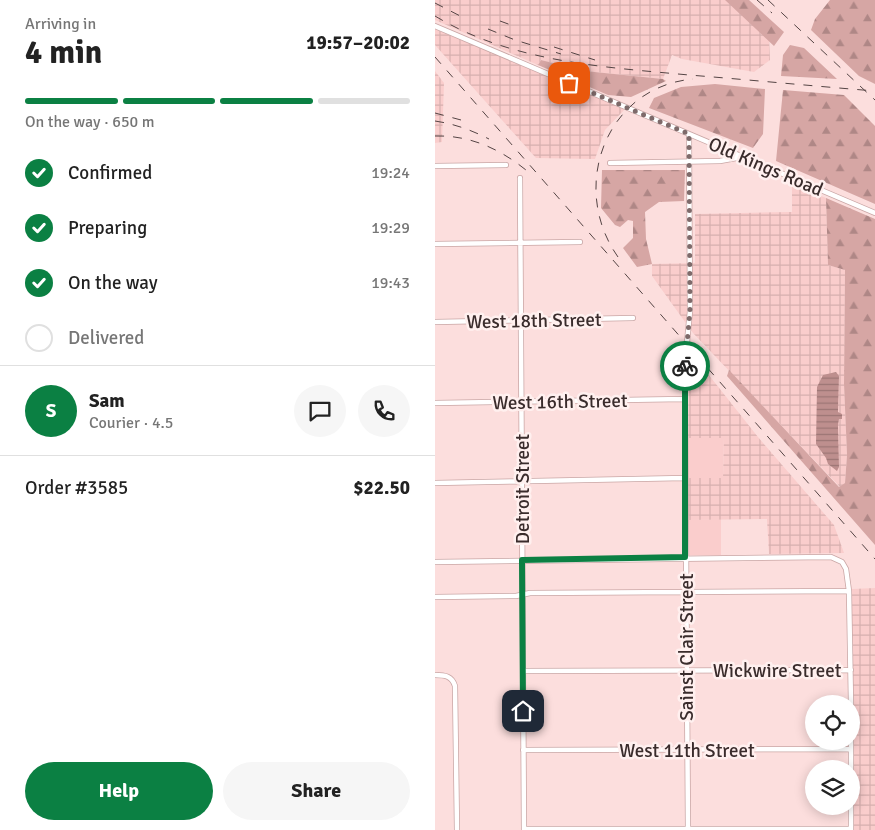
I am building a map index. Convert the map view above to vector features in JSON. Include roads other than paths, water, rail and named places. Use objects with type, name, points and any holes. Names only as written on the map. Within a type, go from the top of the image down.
[{"type":"street","name":"Old Kings Road","points":[[435,26],[875,213]]},
{"type":"street","name":"Sainst Clair Street","points":[[687,829],[685,363],[690,311],[689,134]]},
{"type":"street","points":[[610,163],[720,161],[743,157]]},
{"type":"street","points":[[435,166],[506,164]]},
{"type":"street","name":"Detroit Street","points":[[520,178],[524,830]]},
{"type":"street","points":[[435,244],[580,242]]},
{"type":"street","name":"West 18th Street","points":[[435,322],[633,318]]},
{"type":"street","name":"West 16th Street","points":[[435,403],[685,399]]},
{"type":"street","points":[[435,483],[685,478]]},
{"type":"street","points":[[435,562],[685,557],[825,556],[837,559],[842,562],[846,570],[849,591],[851,695]]},
{"type":"street","points":[[435,597],[522,595],[530,593],[849,591]]},
{"type":"street","name":"Wickwire Street","points":[[523,671],[851,670]]},
{"type":"street","points":[[435,675],[451,678],[455,686],[457,830]]},
{"type":"street","name":"West 11th Street","points":[[523,750],[805,749]]},
{"type":"street","points":[[524,830],[851,829],[851,815]]},
{"type":"railway","points":[[757,0],[772,13]]},
{"type":"railway","points":[[768,0],[875,100]]},
{"type":"railway","points":[[435,3],[466,19]]},
{"type":"railway","points":[[435,16],[495,44],[558,60],[624,69],[875,91]]},
{"type":"railway","points":[[500,21],[511,25]]},
{"type":"railway","points":[[488,29],[515,40],[561,54]]},
{"type":"railway","points":[[554,47],[595,60]]},
{"type":"railway","points":[[435,57],[875,559]]},
{"type":"railway","points":[[618,257],[604,230],[597,201],[597,172],[604,145],[618,121],[637,100],[663,86],[693,79]]},
{"type":"railway","points":[[435,113],[461,120]]},
{"type":"railway","points":[[435,121],[463,128],[489,139]]},
{"type":"railway","points":[[435,136],[462,138],[487,146],[521,166],[532,175]]}]
